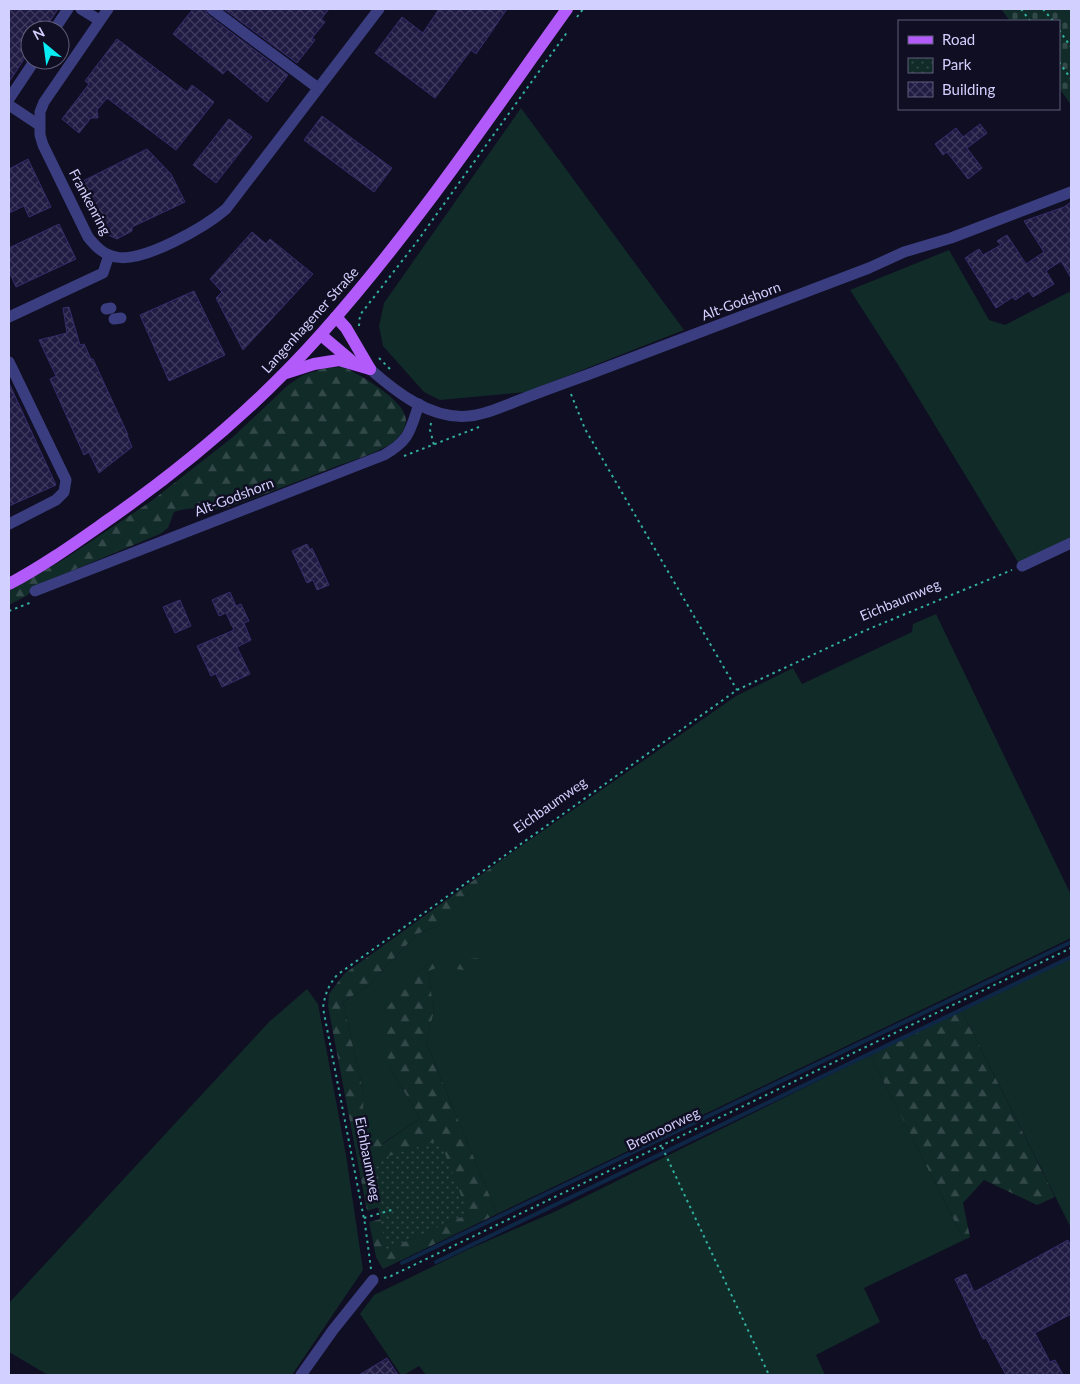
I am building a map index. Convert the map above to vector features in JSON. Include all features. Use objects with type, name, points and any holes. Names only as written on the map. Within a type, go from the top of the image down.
[{"type":"main road","name":"Langenhagener Straße","points":[[9,584],[74,544],[148,492],[244,413],[284,374],[321,335],[381,264],[462,158],[566,9]]},
{"type":"main road","points":[[336,317],[346,328],[370,369]]},
{"type":"main road","points":[[321,335],[356,365]]},
{"type":"main road","points":[[284,374],[314,364],[339,360],[370,369]]},
{"type":"street","points":[[61,20],[68,9]]},
{"type":"street","points":[[81,9],[100,20]]},
{"type":"street","name":"Frankenring","points":[[108,9],[44,102],[40,112],[39,125],[43,144],[88,237],[96,247],[118,258],[146,253],[197,230],[214,219],[232,203],[379,9]]},
{"type":"street","points":[[212,9],[318,88]]},
{"type":"street","points":[[9,99],[28,70]]},
{"type":"street","points":[[9,105],[39,125]]},
{"type":"street","name":"Alt-Godshorn","points":[[370,369],[390,387],[419,404],[453,416],[470,416],[567,383],[870,268],[904,252],[951,238],[1071,192]]},
{"type":"street","points":[[9,317],[103,272],[109,255]]},
{"type":"street","points":[[9,362],[66,480],[64,492],[56,500],[9,524]]},
{"type":"street","name":"Alt-Godshorn","points":[[36,591],[384,455],[399,446],[410,432],[419,404]]},
{"type":"street","points":[[1022,566],[1071,543]]},
{"type":"street","points":[[301,1375],[333,1330],[373,1280]]},
{"type":"path","points":[[578,17],[583,9]]},
{"type":"path","points":[[1020,9],[1029,20]]},
{"type":"path","points":[[1043,9],[1052,20]]},
{"type":"path","points":[[358,331],[360,314],[432,221],[572,24]]},
{"type":"path","points":[[1060,31],[1071,47]]},
{"type":"path","points":[[1060,63],[1071,79]]},
{"type":"path","points":[[379,358],[391,370]]},
{"type":"path","points":[[567,383],[585,429],[737,690]]},
{"type":"path","points":[[433,410],[430,430],[434,444]]},
{"type":"path","name":"Eichbaumweg","points":[[373,1280],[364,1218],[324,1008],[324,997],[329,985],[337,975],[737,690],[864,631],[1022,566]]},
{"type":"path","name":"Bremoorweg","points":[[373,1280],[391,1276],[1071,948]]},
{"type":"path","points":[[662,1146],[769,1375]]},
{"type":"path","points":[[364,1218],[395,1209]]},
{"type":"green space","points":[[1001,9],[1071,9],[1071,105],[1060,89],[1060,20],[1009,20]]},
{"type":"green space","points":[[521,108],[684,330],[526,392],[440,400],[424,392],[383,346],[379,326],[384,303]]},
{"type":"green space","points":[[949,250],[989,320],[1005,325],[1071,291],[1071,538],[1018,562],[902,371],[850,290]]},
{"type":"green space","points":[[344,367],[381,389],[404,412],[405,426],[393,442],[366,456],[223,509],[192,509],[174,512],[168,528],[160,534],[40,584],[31,590],[28,595],[9,605],[9,591],[66,558],[150,502],[233,437],[287,386],[303,375],[326,368]]},
{"type":"green space","points":[[936,614],[1071,895],[1071,938],[497,1214],[426,1042],[434,1011],[428,971],[436,958],[416,973],[389,1066],[420,1118],[382,1144],[363,1111],[364,1095],[343,1002],[368,986],[417,934],[443,924],[461,900],[481,880],[515,853],[514,851],[736,696],[793,668],[802,684],[912,632],[913,624]]},
{"type":"green space","points":[[514,851],[516,854],[481,880],[461,900],[458,913],[443,924],[417,934],[368,986],[343,1002],[364,1095],[363,1111],[383,1144],[420,1118],[389,1066],[384,1035],[385,1010],[416,973],[436,958],[439,967],[428,971],[434,1011],[426,1042],[497,1214],[383,1269],[376,1257],[369,1222],[381,1219],[387,1249],[468,1214],[370,1162],[379,1207],[367,1211],[328,1006],[329,994],[344,974]]},
{"type":"green space","points":[[1071,957],[1071,1228],[961,1009]]},
{"type":"green space","points":[[478,958],[483,973],[450,968],[450,961]]},
{"type":"green space","points":[[307,989],[318,1004],[346,1155],[363,1270],[292,1375],[48,1375],[9,1352],[9,1303],[269,1022]]},
{"type":"green space","points":[[961,1009],[1055,1197],[1037,1205],[984,1180],[963,1203],[970,1237],[964,1240],[870,1055]]},
{"type":"green space","points":[[870,1055],[964,1240],[864,1288],[880,1322],[816,1355],[825,1375],[426,1375],[419,1366],[401,1375],[360,1314],[374,1295],[469,1249],[552,1213]]},
{"type":"green space","points":[[440,1140],[468,1214],[386,1250],[370,1162]]},
{"type":"building","points":[[9,9],[58,9],[51,20],[20,20],[20,65],[9,82]]},
{"type":"building","points":[[193,9],[205,9],[208,15],[288,75],[267,102],[227,69],[223,74],[173,34]]},
{"type":"building","points":[[224,9],[329,9],[321,19],[325,22],[312,38],[315,40],[297,63]]},
{"type":"building","points":[[439,9],[507,9],[476,54],[471,50],[435,98],[375,53],[402,17],[423,33]]},
{"type":"building","points":[[117,39],[187,92],[192,85],[214,102],[176,150],[107,98],[97,110],[98,118],[91,118],[79,133],[62,119],[89,84],[85,81]]},
{"type":"building","points":[[322,116],[392,168],[374,192],[304,140]]},
{"type":"building","points":[[229,119],[252,137],[216,183],[193,165]]},
{"type":"building","points":[[980,124],[987,133],[967,148],[982,168],[968,179],[947,152],[943,155],[935,144],[956,128],[963,137]]},
{"type":"building","points":[[147,149],[171,174],[185,202],[132,227],[132,231],[117,239],[106,234],[81,182]]},
{"type":"building","points":[[28,159],[51,207],[29,217],[24,206],[9,213],[9,169]]},
{"type":"building","points":[[1071,202],[1071,278],[1061,261],[1046,271],[1054,284],[1033,297],[1029,291],[1015,300],[1013,297],[996,308],[965,258],[979,249],[983,255],[1001,245],[997,241],[1007,235],[1026,264],[1044,252],[1024,221],[1064,207]]},
{"type":"building","points":[[59,224],[76,259],[16,287],[9,271],[9,248]]},
{"type":"building","points":[[252,232],[266,244],[270,239],[313,274],[243,350],[216,298],[222,292],[210,279]]},
{"type":"building","points":[[194,291],[225,355],[169,381],[140,315]]},
{"type":"building","points":[[69,307],[80,345],[84,344],[91,359],[93,359],[132,447],[99,473],[89,452],[84,455],[50,379],[56,376],[39,340],[67,333],[63,308]]},
{"type":"building","points":[[9,383],[56,485],[9,506]]},
{"type":"building","points":[[307,544],[310,550],[312,548],[329,585],[317,590],[313,580],[307,583],[292,551]]},
{"type":"building","points":[[230,592],[236,606],[241,604],[249,621],[244,623],[251,640],[237,647],[250,674],[222,687],[216,674],[211,676],[197,646],[234,630],[226,613],[219,616],[212,600]]},
{"type":"building","points":[[180,600],[191,626],[175,633],[163,607]]},
{"type":"building","points":[[1068,1240],[1071,1247],[1071,1314],[1035,1333],[1050,1362],[1055,1360],[1063,1375],[1006,1375],[986,1338],[983,1339],[955,1279],[966,1274],[974,1292]]},
{"type":"building","points":[[387,1358],[398,1375],[359,1375]]},
{"type":"waterway","points":[[402,1263],[1071,942]]},
{"type":"waterway","points":[[436,1262],[1071,957]]}]
